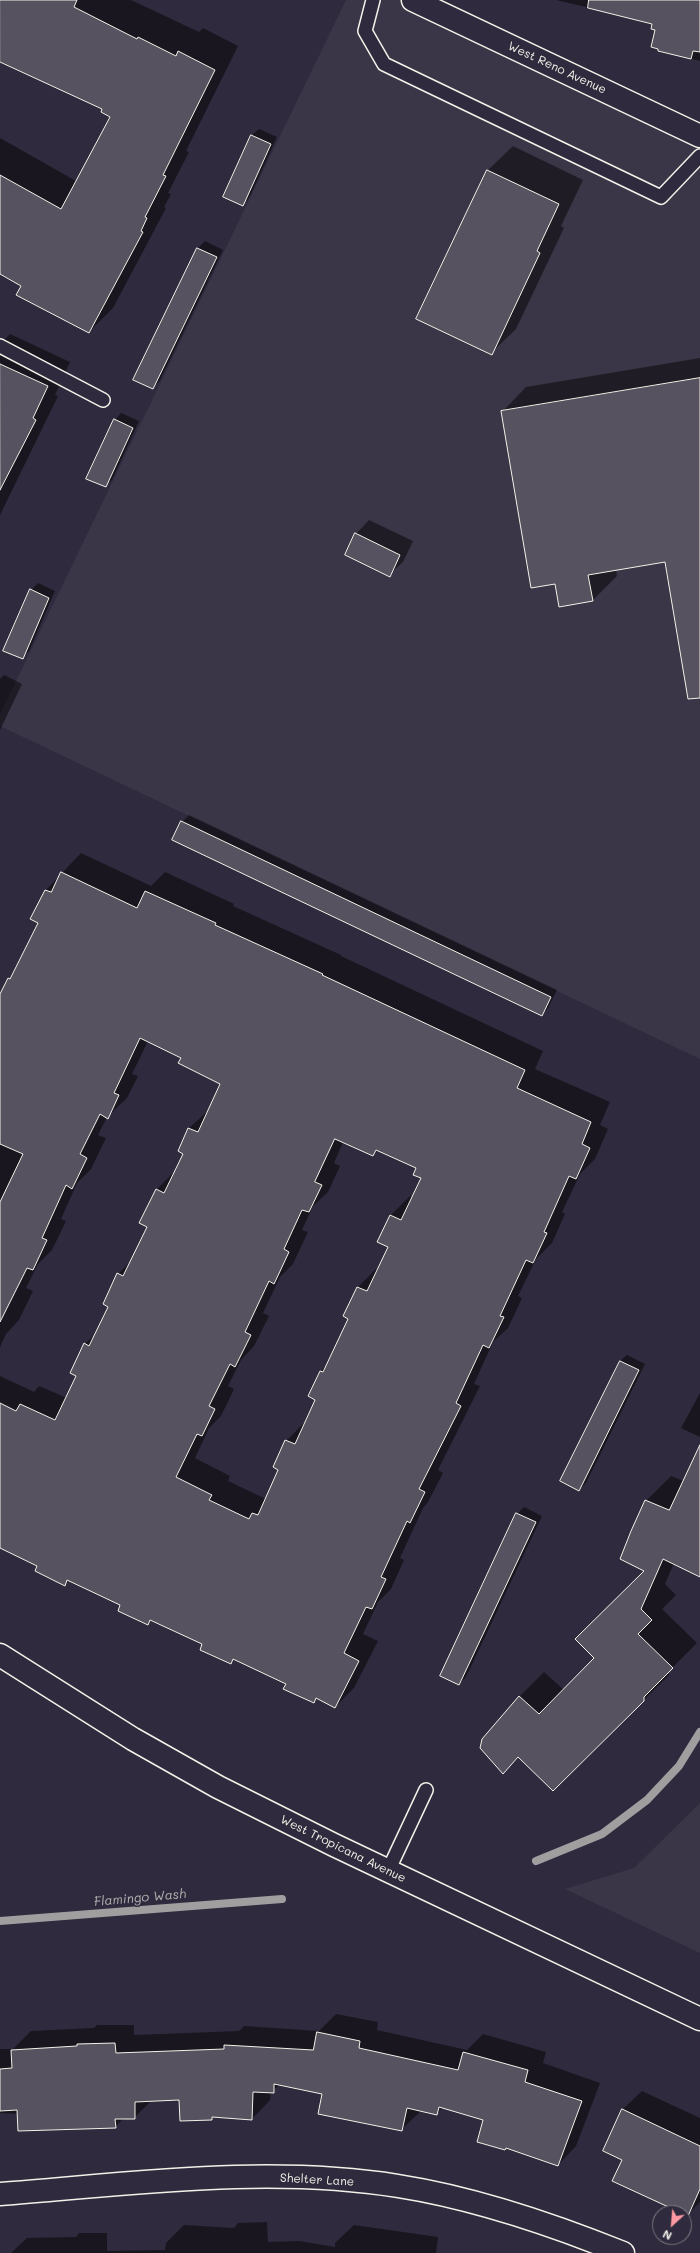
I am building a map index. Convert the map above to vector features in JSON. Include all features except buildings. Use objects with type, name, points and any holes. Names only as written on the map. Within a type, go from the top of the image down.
[{"type":"street","name":"West Reno Avenue","points":[[413,0],[700,136]]},
{"type":"street","name":"West Tropicana Avenue","points":[[0,1655],[134,1739],[218,1787],[388,1871],[700,2019]]},
{"type":"street","name":"Shelter Lane","points":[[0,2194],[221,2178],[309,2177],[398,2186],[473,2202],[557,2226],[623,2253]]},
{"type":"lane","points":[[373,0],[364,31],[384,64],[661,196],[700,156]]},
{"type":"lane","points":[[0,346],[103,400]]},
{"type":"lane","points":[[388,1871],[426,1790]]},
{"type":"shaded area","points":[[346,0],[413,0],[700,136],[700,1059],[0,726],[0,714]]},
{"type":"shaded area","points":[[700,1803],[700,1953],[565,1889],[634,1868]]},
{"type":"waterway","name":"Flamingo Wash","points":[[536,1861],[602,1834],[647,1800],[679,1766],[700,1732]]},
{"type":"waterway","name":"Flamingo Wash","points":[[0,1921],[282,1899]]}]
